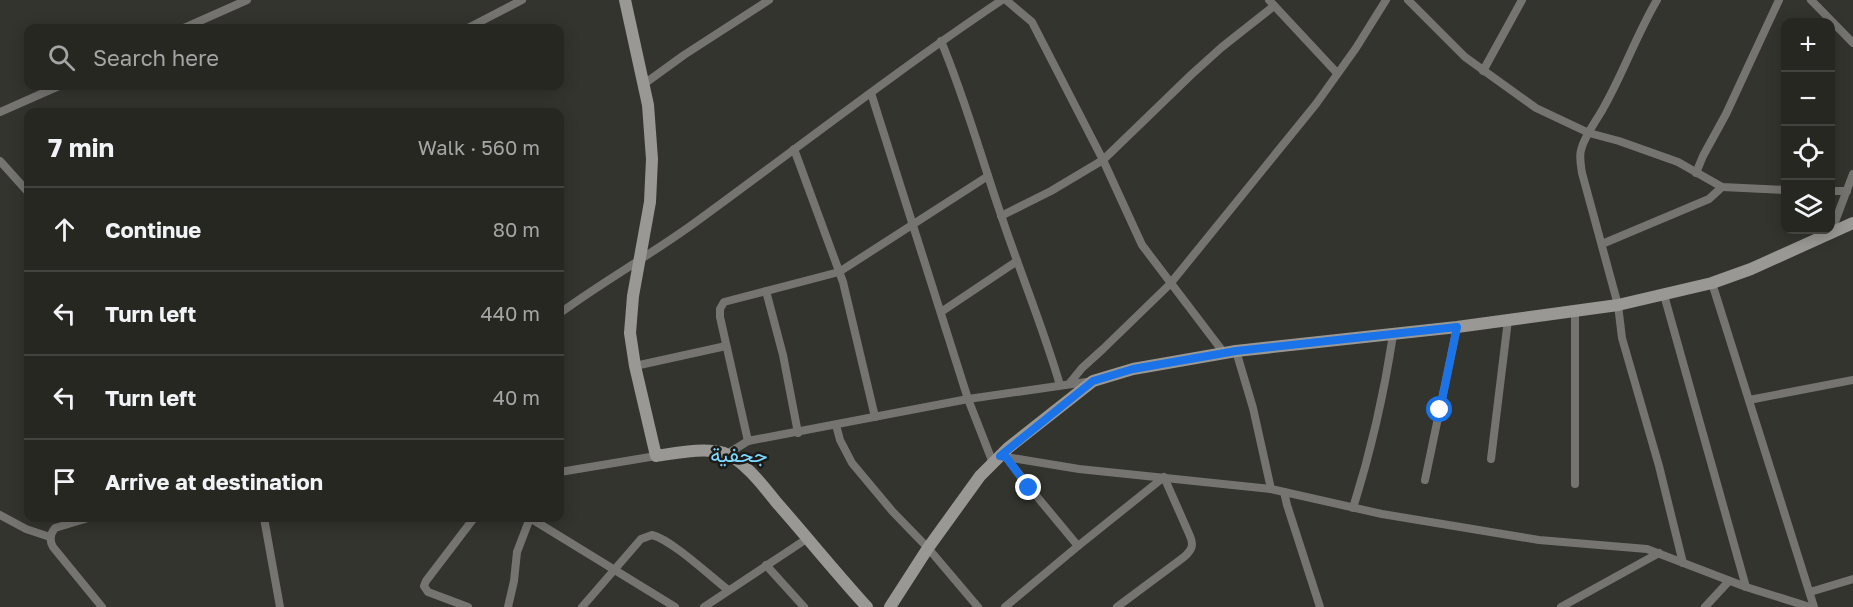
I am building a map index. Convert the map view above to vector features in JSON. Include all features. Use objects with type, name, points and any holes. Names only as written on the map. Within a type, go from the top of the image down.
[{"type":"street","points":[[193,24],[247,0]]},
{"type":"street","points":[[476,24],[522,0]]},
{"type":"street","points":[[625,0],[644,84],[651,129],[652,179],[630,319],[630,333],[635,366],[656,456]]},
{"type":"street","points":[[644,84],[769,0]]},
{"type":"street","points":[[564,310],[701,219],[941,41],[1004,0],[1032,22],[1103,160],[1136,235],[1170,284],[1230,352],[1258,427],[1271,489]]},
{"type":"street","points":[[1064,384],[1170,284],[1316,104],[1356,48],[1386,0]]},
{"type":"street","points":[[1408,0],[1458,51],[1536,108],[1589,133],[1647,150],[1678,162],[1722,187],[1781,190]]},
{"type":"street","points":[[1483,71],[1522,0]]},
{"type":"street","points":[[1657,0],[1589,133],[1581,151],[1581,162],[1582,173],[1618,304],[1622,338],[1659,466],[1683,562]]},
{"type":"street","points":[[1696,172],[1726,114],[1779,0]]},
{"type":"street","points":[[1811,0],[1853,43]]},
{"type":"street","points":[[1001,216],[1051,191],[1103,160],[1192,74],[1271,3],[1337,73]]},
{"type":"street","points":[[941,41],[971,118],[1017,261],[1064,384]]},
{"type":"street","points":[[0,112],[50,90]]},
{"type":"street","points":[[871,93],[968,399],[1000,459],[1029,488],[1078,546]]},
{"type":"street","points":[[794,149],[848,299],[875,417]]},
{"type":"street","points":[[0,161],[24,188]]},
{"type":"street","points":[[1835,221],[1853,174]]},
{"type":"street","points":[[748,441],[720,317],[724,302],[839,272],[988,176]]},
{"type":"street","points":[[1602,244],[1709,199],[1722,187]]},
{"type":"street","points":[[1835,191],[1846,191]]},
{"type":"street","points":[[1835,232],[1853,223]]},
{"type":"street","points":[[727,454],[748,441],[968,399],[1093,381],[1133,369],[1230,352],[1457,327],[1618,304],[1664,295],[1712,283],[1751,269],[1830,234]]},
{"type":"street","points":[[941,312],[1017,261]]},
{"type":"street","points":[[1000,459],[1271,489],[1405,519],[1539,540],[1636,548],[1659,553],[1746,587],[1812,607],[1810,592],[1712,283]]},
{"type":"street","points":[[766,291],[783,355],[798,433]]},
{"type":"street","points":[[1664,295],[1746,587]]},
{"type":"street","points":[[1575,310],[1575,483]]},
{"type":"street","points":[[1491,459],[1508,320]]},
{"type":"street","points":[[1425,480],[1457,327]]},
{"type":"street","points":[[1353,508],[1370,453],[1393,334]]},
{"type":"street","points":[[635,366],[726,346]]},
{"type":"street","points":[[1749,400],[1853,380]]},
{"type":"street","points":[[890,607],[961,502],[1000,459],[1093,381]]},
{"type":"street","points":[[836,425],[840,440],[852,464],[978,607]]},
{"type":"street","points":[[564,471],[696,451],[727,454],[746,469],[867,607]]},
{"type":"street","points":[[1005,607],[1164,477]]},
{"type":"street","points":[[1117,607],[1184,557],[1191,549],[1191,536],[1164,477]]},
{"type":"street","points":[[1284,492],[1320,607]]},
{"type":"street","points":[[0,515],[26,529],[50,537]]},
{"type":"street","points":[[75,522],[55,528],[50,537],[53,547],[102,607]]},
{"type":"street","points":[[265,522],[280,607]]},
{"type":"street","points":[[468,607],[428,592],[424,586],[471,522]]},
{"type":"street","points":[[508,607],[517,552],[528,522]]},
{"type":"street","points":[[537,522],[675,607]]},
{"type":"street","points":[[582,607],[613,569],[641,539],[647,536],[655,536],[686,556],[728,590]]},
{"type":"street","points":[[704,607],[808,538]]},
{"type":"street","points":[[1561,607],[1659,553]]},
{"type":"street","points":[[766,565],[804,607]]},
{"type":"street","points":[[1810,592],[1853,579]]},
{"type":"street","points":[[1705,607],[1729,581]]},
{"type":"district","name":"جحفية","points":[[739,454]]},
{"type":"route","points":[[1029,488],[1006,457],[1000,456],[1093,381],[1133,369],[1236,351],[1457,327],[1440,410]]}]
